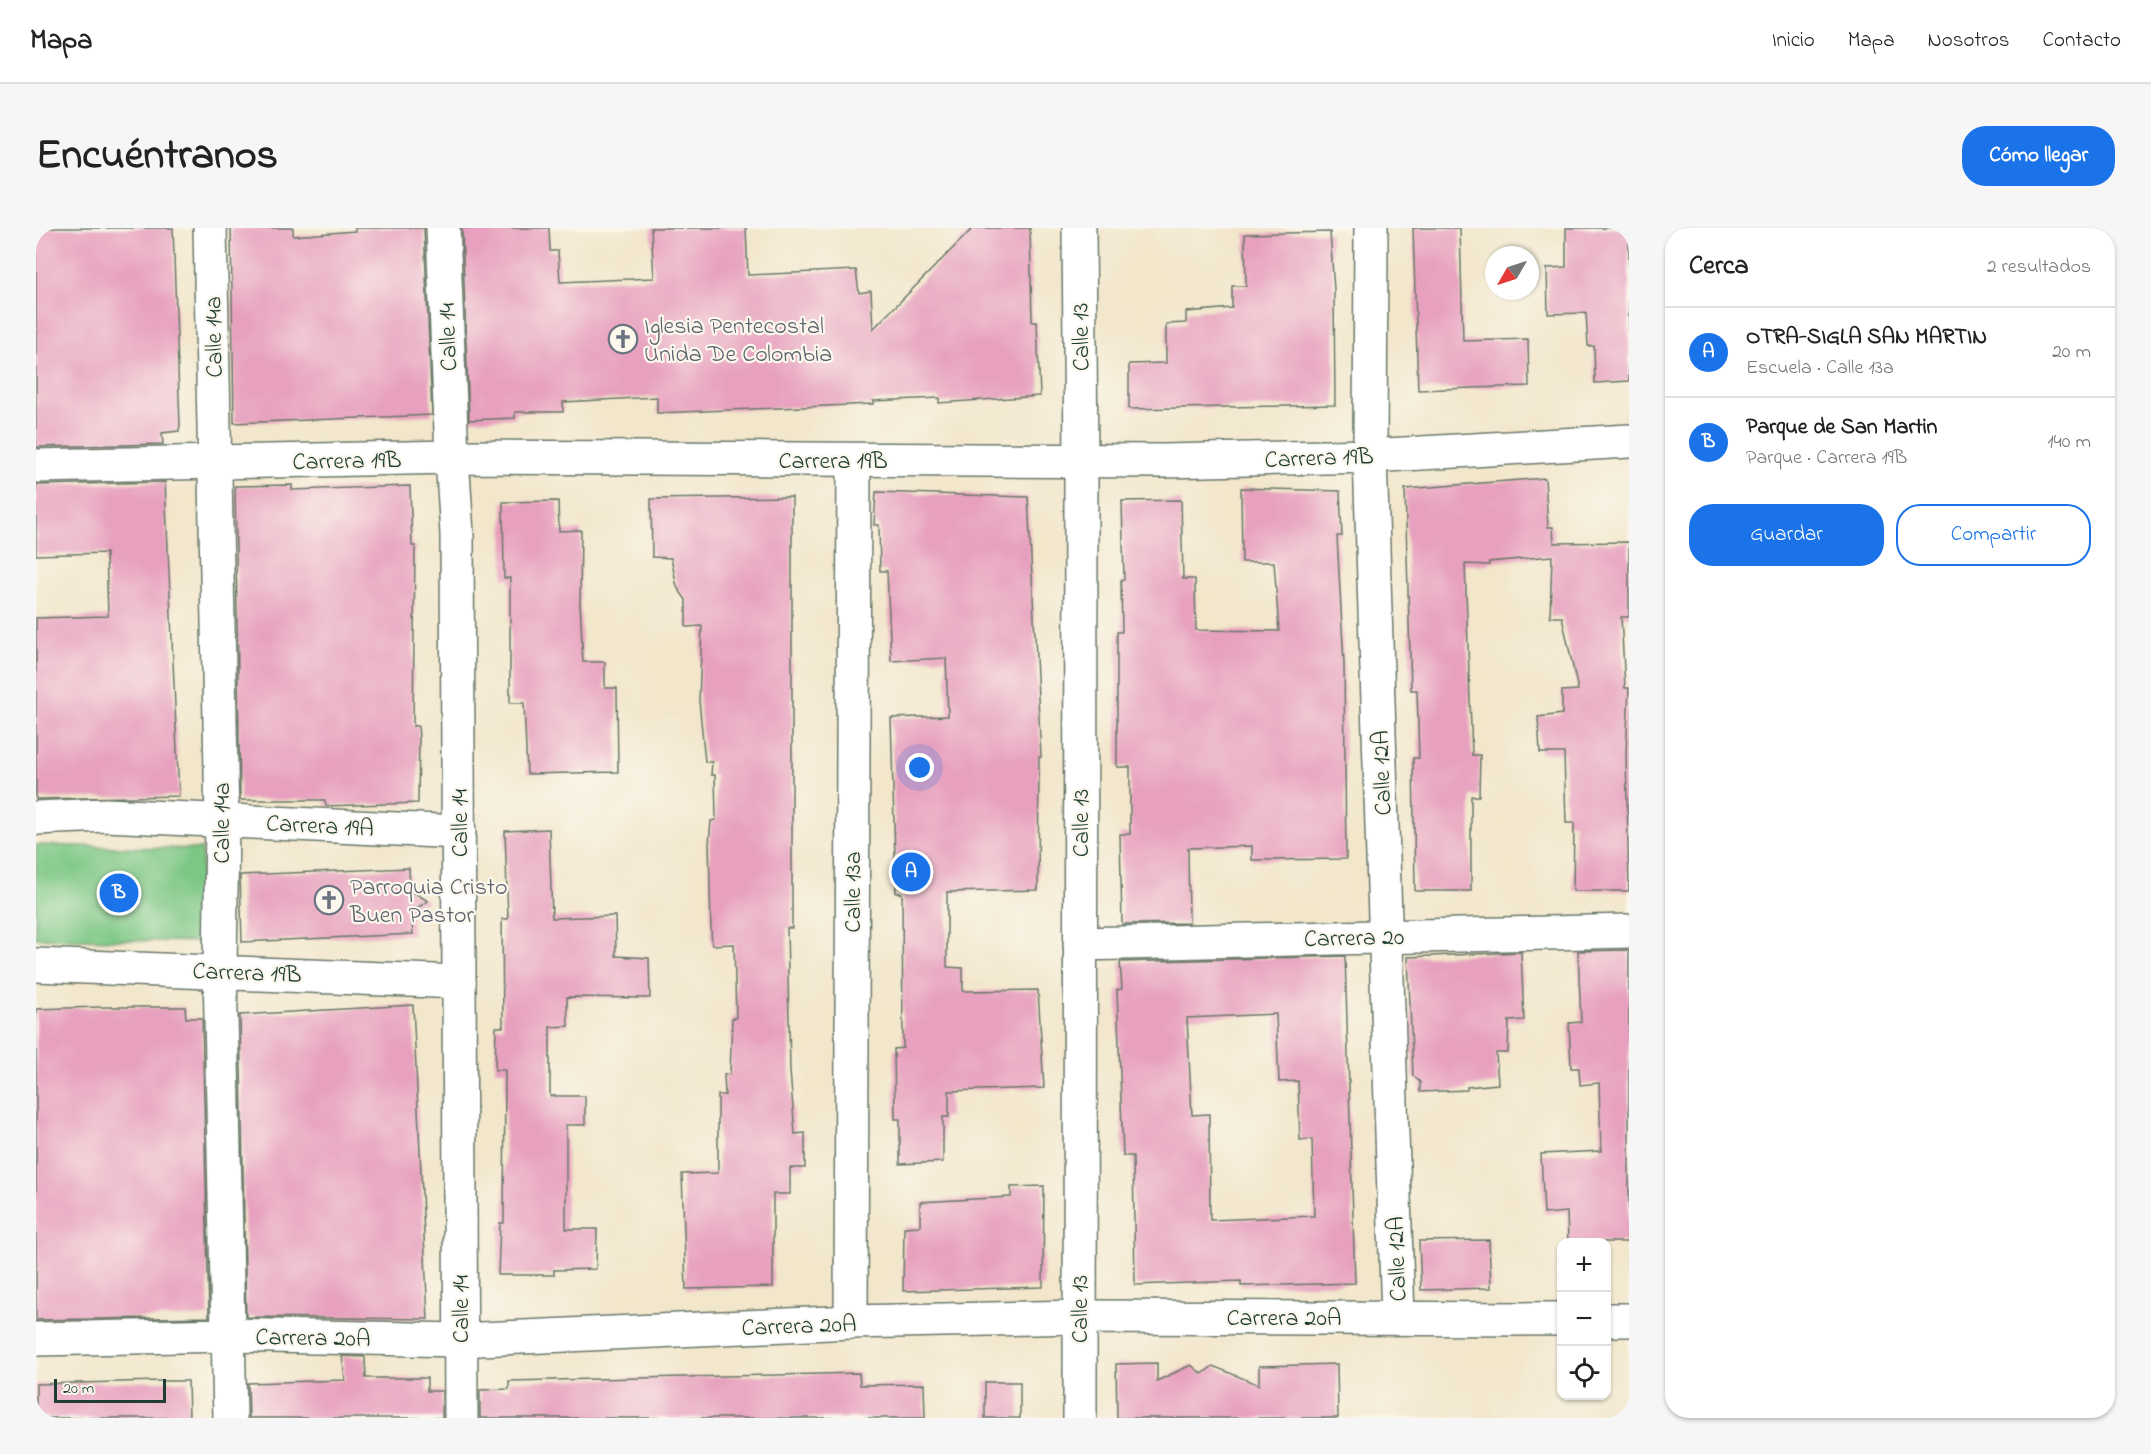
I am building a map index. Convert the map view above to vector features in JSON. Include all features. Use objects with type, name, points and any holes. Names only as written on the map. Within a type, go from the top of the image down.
[{"type":"street","name":"Calle 14a","points":[[210,228],[222,820],[220,971],[230,1335],[230,1418]]},
{"type":"street","name":"Calle 14","points":[[443,228],[452,458],[458,534],[461,1418]]},
{"type":"street","name":"Calle 13","points":[[1079,228],[1081,461],[1080,1418]]},
{"type":"street","name":"Calle 12A","points":[[1371,228],[1370,456],[1398,1317]]},
{"type":"street","name":"Carrera 19B","points":[[36,466],[452,458],[1081,461],[1370,456],[1629,441]]},
{"type":"street","name":"Calle 13a","points":[[851,1322],[854,461]]},
{"type":"street","name":"Carrera 19A","points":[[36,818],[106,814],[459,832]]},
{"type":"street","name":"Carrera 20","points":[[1080,944],[1629,931]]},
{"type":"street","name":"Carrera 19B","points":[[36,965],[459,982]]},
{"type":"street","name":"Carrera 20A","points":[[36,1339],[230,1335],[459,1340],[851,1322],[1079,1317],[1557,1319]]},
{"type":"street","points":[[1611,1320],[1629,1320]]},
{"type":"green space","points":[[36,845],[202,849],[200,942],[36,938]]},
{"type":"building","points":[[36,228],[173,228],[180,425],[179,431],[162,433],[163,444],[36,447]]},
{"type":"building","points":[[231,228],[293,228],[293,236],[355,231],[355,228],[424,228],[432,415],[234,423]]},
{"type":"building","points":[[462,228],[549,228],[550,251],[558,251],[560,282],[654,278],[651,228],[746,228],[748,275],[856,270],[859,293],[871,291],[873,329],[973,228],[1030,228],[1032,322],[1037,322],[1040,396],[939,403],[939,398],[873,401],[873,404],[657,413],[657,397],[563,402],[563,412],[515,412],[515,418],[469,420]]},
{"type":"building","points":[[1413,228],[1460,228],[1463,341],[1528,339],[1529,386],[1418,390]]},
{"type":"building","points":[[1566,228],[1629,228],[1629,381],[1595,383],[1594,346],[1588,346],[1586,313],[1548,314],[1547,268],[1566,267]]},
{"type":"building","points":[[1330,232],[1334,290],[1335,405],[1129,409],[1129,364],[1166,363],[1166,324],[1186,323],[1186,312],[1232,308],[1232,286],[1246,286],[1245,234]]},
{"type":"building","points":[[1545,478],[1548,527],[1553,527],[1554,543],[1629,542],[1629,617],[1621,617],[1625,688],[1629,688],[1626,753],[1629,891],[1573,891],[1574,823],[1566,823],[1564,753],[1540,753],[1538,717],[1562,714],[1562,691],[1578,690],[1562,617],[1550,617],[1552,556],[1489,562],[1489,565],[1465,564],[1472,755],[1480,755],[1479,796],[1471,796],[1471,891],[1415,891],[1413,758],[1419,758],[1417,690],[1411,690],[1405,489]]},
{"type":"building","points":[[165,482],[179,796],[36,799],[36,618],[108,616],[106,553],[36,555],[36,485]]},
{"type":"building","points":[[292,485],[292,490],[410,486],[412,546],[415,546],[413,726],[418,726],[419,738],[418,803],[326,806],[325,800],[240,800],[235,486]]},
{"type":"building","points":[[1241,488],[1340,491],[1342,536],[1337,536],[1344,664],[1346,859],[1252,860],[1252,846],[1188,848],[1189,923],[1122,924],[1120,834],[1130,834],[1130,767],[1117,767],[1117,632],[1122,632],[1121,580],[1124,580],[1122,501],[1181,500],[1183,579],[1195,579],[1196,630],[1279,631],[1274,562],[1242,562]]},
{"type":"building","points":[[876,492],[1028,497],[1041,757],[1039,757],[1038,890],[947,892],[947,967],[963,968],[963,991],[1038,990],[1044,1088],[949,1091],[949,1117],[943,1117],[943,1162],[900,1164],[900,1119],[895,1119],[894,1049],[903,1048],[902,893],[896,893],[891,718],[948,716],[946,658],[891,661],[887,571],[880,571],[879,525],[874,525]]},
{"type":"building","points":[[792,497],[792,928],[787,928],[790,1071],[795,1134],[805,1133],[805,1168],[790,1168],[790,1194],[773,1194],[773,1287],[686,1289],[682,1174],[718,1173],[718,1095],[725,1095],[724,1075],[730,1074],[732,1018],[736,1018],[734,944],[712,945],[709,843],[711,821],[716,820],[715,775],[711,775],[712,762],[705,762],[699,700],[702,626],[686,627],[686,600],[677,587],[671,558],[652,557],[651,499]]},
{"type":"building","points":[[558,501],[559,531],[581,530],[580,602],[583,662],[605,662],[605,688],[617,688],[618,772],[527,774],[524,703],[510,703],[510,578],[504,578],[503,502]]},
{"type":"building","points":[[549,829],[552,918],[615,916],[616,956],[649,958],[650,998],[567,997],[568,1026],[550,1027],[550,1096],[585,1096],[585,1125],[566,1125],[566,1229],[597,1229],[596,1269],[554,1270],[554,1275],[498,1275],[500,1223],[504,1223],[505,1070],[495,1070],[496,1027],[503,1027],[502,919],[508,919],[505,831]]},
{"type":"building","name":"Parroquia Cristo Buen Pastor","points":[[409,868],[410,890],[428,901],[411,912],[413,934],[242,942],[240,875]]},
{"type":"building","points":[[1629,950],[1629,1242],[1611,1242],[1611,1238],[1568,1238],[1567,1212],[1544,1214],[1541,1154],[1601,1151],[1599,1083],[1580,1085],[1579,1068],[1571,1068],[1569,1023],[1581,1022],[1578,951]]},
{"type":"building","points":[[1521,952],[1524,1020],[1509,1021],[1508,1053],[1496,1053],[1498,1084],[1467,1087],[1467,1090],[1420,1092],[1420,1082],[1413,1076],[1408,957]]},
{"type":"building","points":[[1345,956],[1355,1283],[1241,1286],[1241,1281],[1135,1285],[1133,1156],[1123,1156],[1117,990],[1122,989],[1120,962]],"holes":[[[1276,1014],[1279,1082],[1298,1081],[1300,1140],[1312,1139],[1314,1216],[1210,1220],[1209,1114],[1192,1115],[1187,1018]]]},
{"type":"building","points":[[413,1005],[428,1319],[246,1317],[240,1015]]},
{"type":"building","points":[[185,1007],[186,1018],[202,1018],[209,1317],[36,1320],[36,1009]]},
{"type":"building","points":[[1044,1186],[1043,1287],[903,1291],[904,1227],[920,1226],[920,1202],[1011,1197],[1011,1187]]},
{"type":"building","points":[[1489,1240],[1491,1288],[1421,1290],[1419,1241]]},
{"type":"building","points":[[342,1356],[365,1357],[366,1378],[427,1378],[427,1391],[442,1391],[442,1418],[249,1418],[248,1383],[345,1380]]},
{"type":"building","points":[[1157,1363],[1157,1381],[1191,1365],[1202,1374],[1213,1366],[1259,1385],[1259,1366],[1337,1364],[1338,1418],[1117,1418],[1116,1364]]},
{"type":"building","points":[[859,1373],[860,1385],[924,1384],[925,1418],[480,1418],[480,1390],[509,1389],[509,1381]]},
{"type":"building","points":[[188,1381],[189,1418],[36,1418],[36,1384]]},
{"type":"building","points":[[985,1382],[1020,1382],[1020,1418],[985,1418]]},
{"type":"place","name":"Iglesia Pentecostal Unida De Colombia","points":[[623,339]]},
{"type":"place","name":"OTRA-SIGLA SAN MARTIN","points":[[911,872]]},
{"type":"place","name":"Parque de San Martin","points":[[119,893]]},
{"type":"place","name":"Parroquia Cristo Buen Pastor","points":[[329,900]]}]
